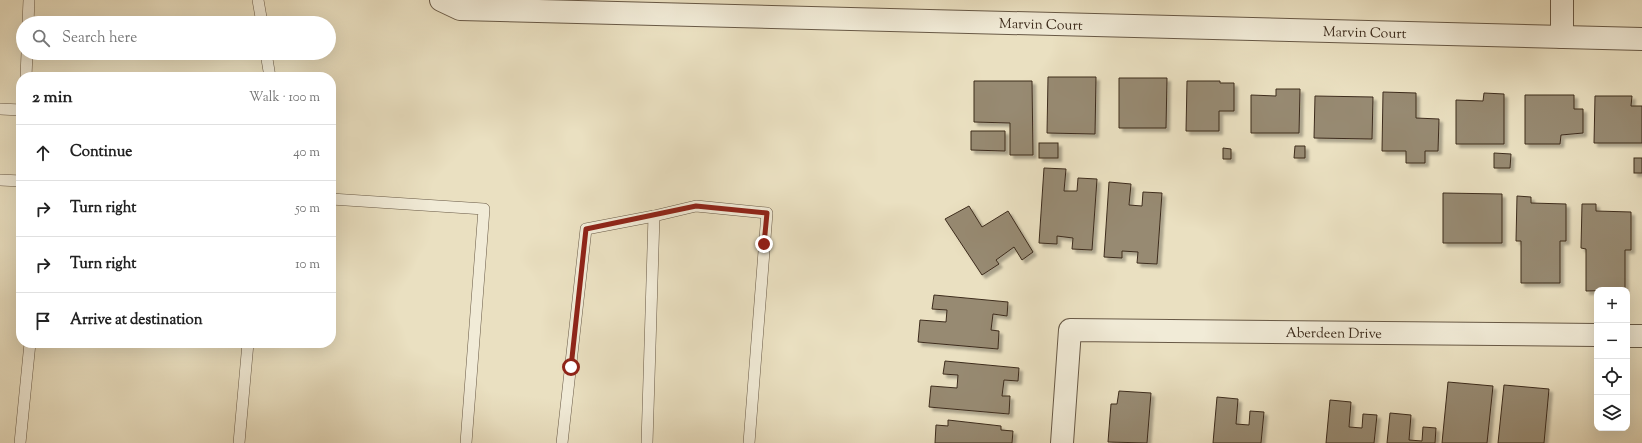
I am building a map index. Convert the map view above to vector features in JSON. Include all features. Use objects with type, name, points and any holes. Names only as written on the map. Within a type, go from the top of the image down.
[{"type":"street","name":"Marvin Court","points":[[442,0],[460,9],[1642,39]]},
{"type":"street","points":[[1562,0],[1562,37]]},
{"type":"street","name":"Aberdeen Drive","points":[[1062,443],[1070,330],[1594,335]]},
{"type":"street","points":[[1630,336],[1642,336]]},
{"type":"lane","points":[[28,16],[29,0]]},
{"type":"lane","points":[[258,0],[261,16]]},
{"type":"lane","points":[[26,72],[27,60]]},
{"type":"lane","points":[[267,60],[269,72]]},
{"type":"lane","points":[[0,109],[16,110]]},
{"type":"lane","points":[[0,180],[16,181]]},
{"type":"lane","points":[[336,199],[484,209],[466,443]]},
{"type":"lane","points":[[562,443],[586,229],[696,206],[767,213],[749,443]]},
{"type":"lane","points":[[647,443],[654,216]]},
{"type":"lane","points":[[20,443],[30,348]]},
{"type":"lane","points":[[239,443],[248,348]]},
{"type":"building","points":[[1048,77],[1096,77],[1095,134],[1047,133]]},
{"type":"building","points":[[1119,78],[1167,78],[1166,128],[1119,128]]},
{"type":"building","points":[[974,81],[1032,81],[1033,155],[1010,155],[1010,123],[974,122]]},
{"type":"building","points":[[1187,81],[1220,81],[1220,83],[1234,83],[1234,111],[1219,111],[1219,131],[1186,131]]},
{"type":"building","points":[[1276,89],[1300,89],[1299,133],[1251,133],[1251,95],[1276,96]]},
{"type":"building","points":[[1383,92],[1416,93],[1416,118],[1439,119],[1438,151],[1425,151],[1425,163],[1406,163],[1406,151],[1382,151]]},
{"type":"building","points":[[1484,93],[1504,94],[1504,144],[1456,144],[1456,100],[1483,101]]},
{"type":"building","points":[[1525,95],[1574,95],[1574,109],[1583,109],[1583,133],[1561,135],[1560,144],[1525,144]]},
{"type":"building","points":[[1315,96],[1373,97],[1372,139],[1314,138]]},
{"type":"building","points":[[1595,96],[1632,96],[1631,106],[1642,106],[1642,143],[1594,143]]},
{"type":"building","points":[[971,131],[1005,131],[1005,151],[971,150]]},
{"type":"building","points":[[1039,143],[1058,143],[1058,158],[1039,158]]},
{"type":"building","points":[[1295,146],[1305,146],[1305,158],[1294,158]]},
{"type":"building","points":[[1223,148],[1231,149],[1231,159],[1223,159]]},
{"type":"building","points":[[1494,153],[1511,154],[1510,168],[1494,168]]},
{"type":"building","points":[[1634,158],[1642,158],[1642,173],[1634,173]]},
{"type":"building","points":[[1044,168],[1066,169],[1064,191],[1077,191],[1078,178],[1097,179],[1092,250],[1072,249],[1073,238],[1057,236],[1057,244],[1039,243]]},
{"type":"building","points":[[1109,182],[1131,184],[1129,205],[1142,206],[1143,192],[1162,193],[1157,264],[1137,263],[1138,252],[1122,251],[1122,258],[1104,257]]},
{"type":"building","points":[[1443,193],[1502,194],[1502,243],[1443,243]]},
{"type":"building","points":[[1517,196],[1531,197],[1531,203],[1566,204],[1566,241],[1560,241],[1560,283],[1521,283],[1521,241],[1516,241]]},
{"type":"building","points":[[1582,204],[1596,204],[1596,211],[1631,212],[1631,250],[1625,250],[1625,287],[1594,287],[1594,291],[1586,291],[1586,249],[1581,248]]},
{"type":"building","points":[[969,206],[982,227],[1008,211],[1033,252],[1022,260],[1014,247],[996,260],[999,264],[982,275],[945,219]]},
{"type":"building","points":[[934,295],[1008,302],[1007,316],[993,314],[991,330],[999,331],[998,349],[918,342],[920,320],[946,322],[947,310],[932,309]]},
{"type":"building","points":[[945,361],[1019,368],[1018,381],[1004,380],[1002,396],[1010,396],[1009,414],[929,407],[931,386],[957,388],[958,375],[943,374]]},
{"type":"building","points":[[1448,382],[1493,386],[1487,443],[1442,443]]},
{"type":"building","points":[[1504,385],[1549,389],[1544,443],[1498,443]]},
{"type":"building","points":[[1119,391],[1151,393],[1147,443],[1108,442],[1111,404],[1117,404]]},
{"type":"building","points":[[1217,397],[1238,399],[1236,424],[1249,425],[1250,411],[1264,412],[1261,443],[1213,443]]},
{"type":"building","points":[[1330,400],[1351,402],[1349,427],[1362,428],[1363,414],[1377,415],[1374,443],[1326,443]]},
{"type":"building","points":[[1390,413],[1411,415],[1409,440],[1422,441],[1423,427],[1436,428],[1435,443],[1387,443]]},
{"type":"building","points":[[948,420],[1001,426],[1001,430],[1013,431],[1012,443],[935,443],[936,425],[948,426]]},
{"type":"route","points":[[571,367],[586,229],[696,206],[767,213],[764,244]]}]
